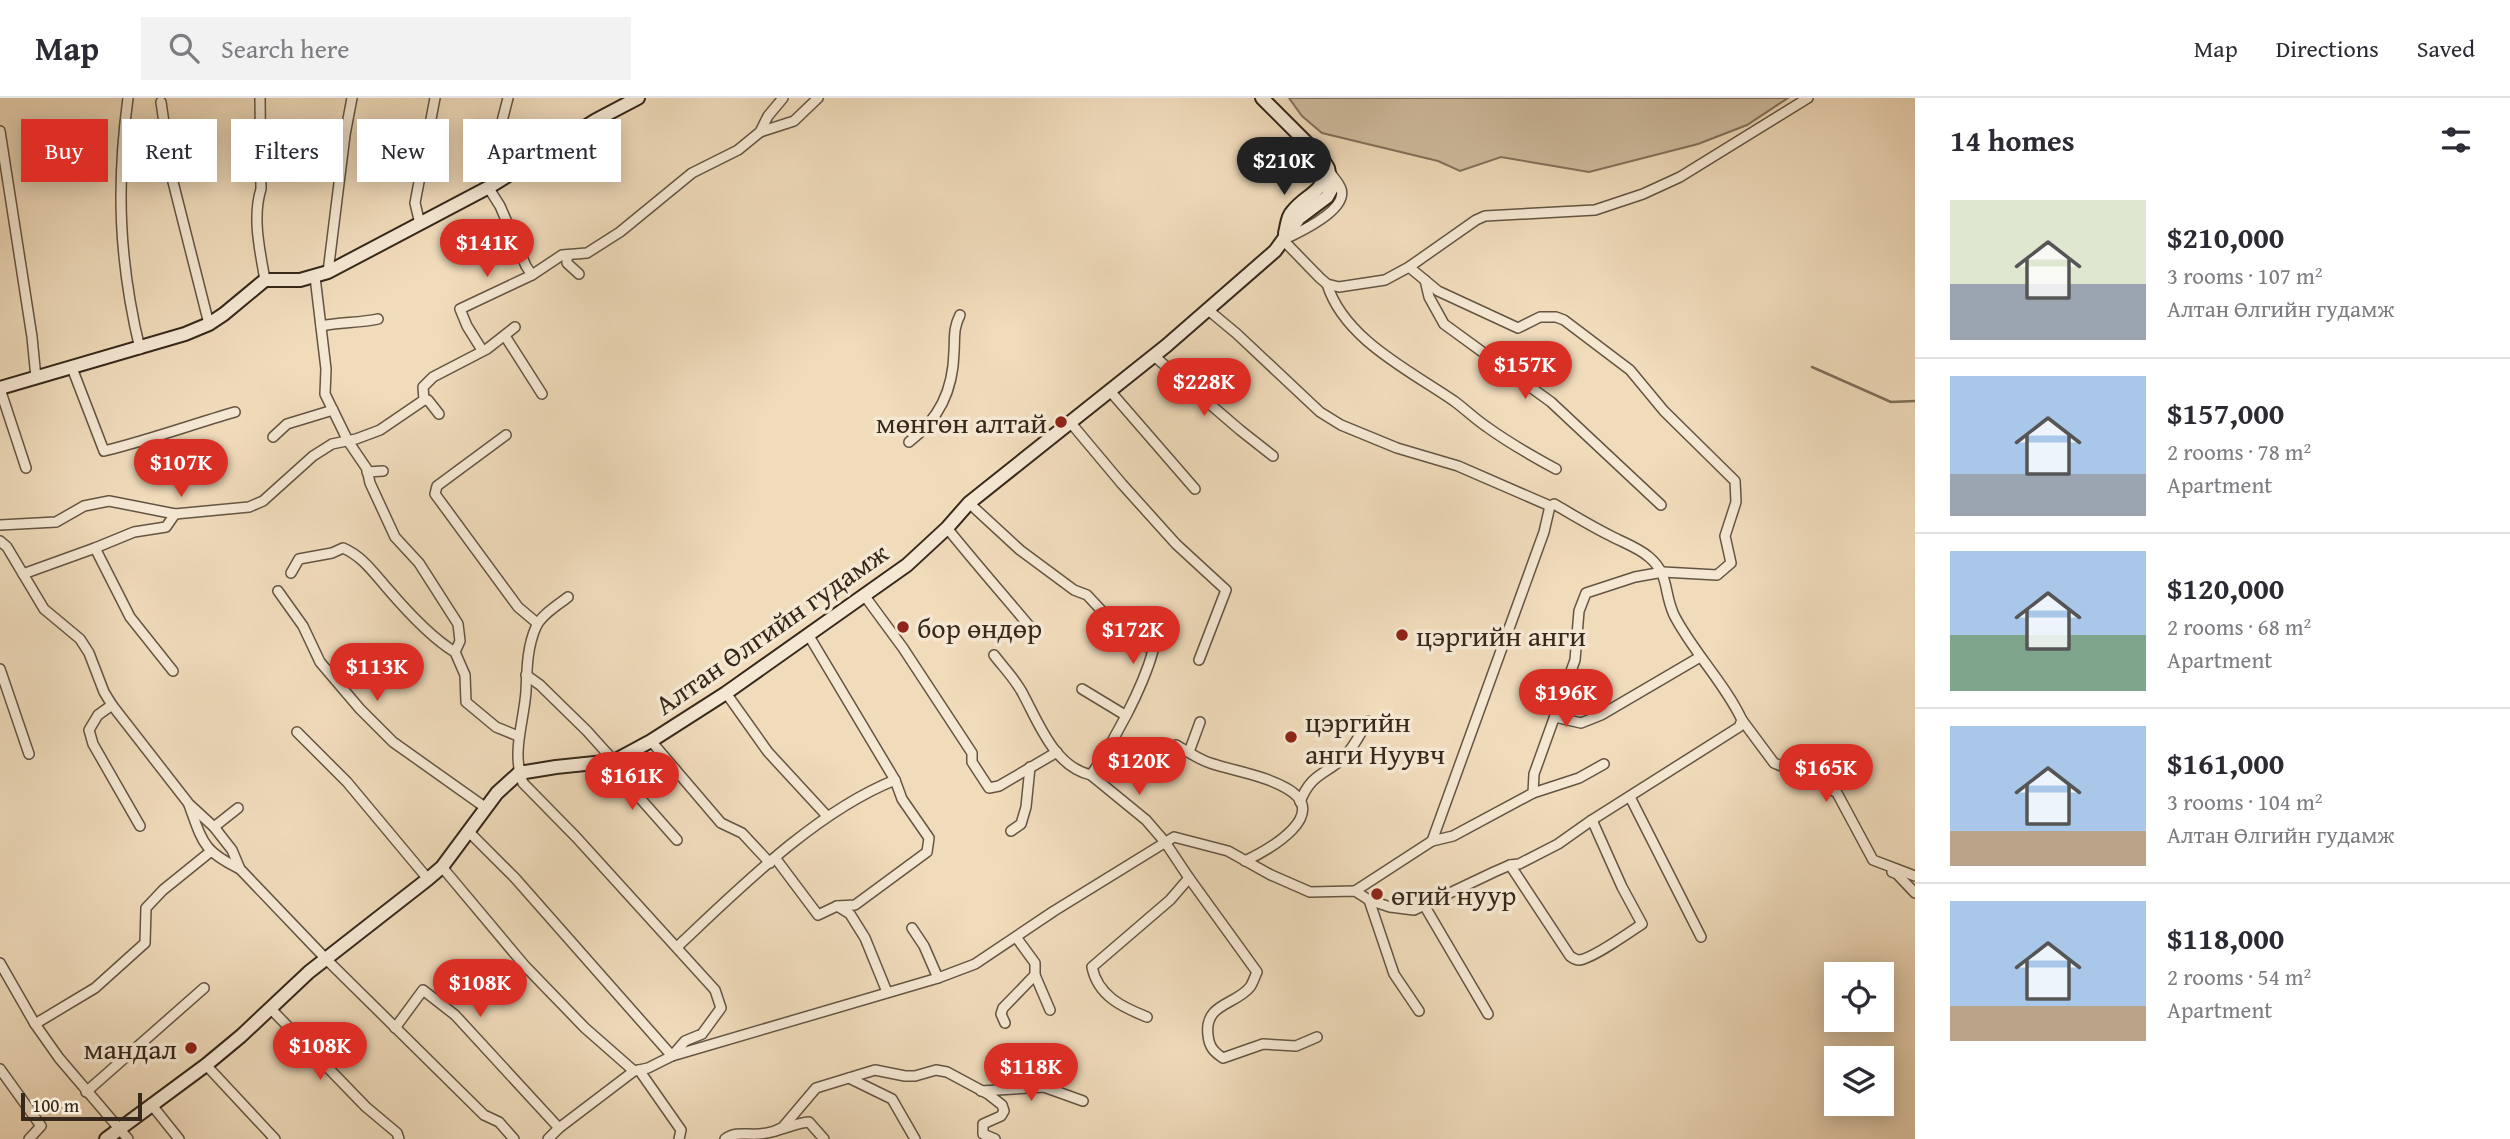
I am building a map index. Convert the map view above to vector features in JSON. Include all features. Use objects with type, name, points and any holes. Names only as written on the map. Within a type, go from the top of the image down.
[{"type":"main road","points":[[0,389],[140,349],[209,324],[265,280],[300,280],[328,272],[489,187],[596,120],[638,98]]},
{"type":"main road","points":[[1262,98],[1322,158],[1328,168]]},
{"type":"main road","name":"Алтан Өлгийн гудамж","points":[[519,774],[556,766],[614,761],[651,741],[726,693],[907,565],[970,503],[1154,356],[1275,251],[1283,240],[1290,213],[1319,190],[1328,168]]},
{"type":"main road","points":[[106,1139],[206,1065],[326,958],[442,867],[497,793],[519,774]]},
{"type":"street","points":[[128,98],[120,179],[121,245],[140,349]]},
{"type":"street","points":[[260,98],[261,189],[256,203],[265,280]]},
{"type":"street","points":[[328,272],[352,98]]},
{"type":"street","points":[[420,224],[415,203],[435,98]]},
{"type":"street","points":[[508,98],[489,187],[532,275]]},
{"type":"street","points":[[760,132],[768,116],[783,98]]},
{"type":"street","points":[[482,350],[460,309],[532,275],[562,255],[587,253],[609,239],[692,173],[738,150],[760,132],[794,121],[818,98]]},
{"type":"street","points":[[1326,284],[1339,287],[1385,280],[1485,216],[1595,209],[1643,194],[1680,177],[1808,98]]},
{"type":"street","points":[[161,102],[172,178],[209,324]]},
{"type":"street","points":[[0,131],[36,378]]},
{"type":"street","points":[[1328,168],[1341,190],[1341,199],[1316,223],[1283,240],[1326,284],[1336,306],[1386,357],[1457,403],[1486,427],[1556,469]]},
{"type":"street","points":[[567,255],[567,263],[579,274]]},
{"type":"street","points":[[1409,267],[1438,290],[1518,328],[1540,317],[1564,320],[1630,370],[1664,411],[1735,481],[1736,502],[1725,536],[1731,564],[1717,575],[1663,572],[1635,577],[1586,593],[1579,611],[1575,660],[1535,774],[1533,793]]},
{"type":"street","points":[[315,277],[326,369],[325,394],[367,472],[395,537],[419,564],[458,624],[460,641],[455,652]]},
{"type":"street","points":[[1424,280],[1429,297],[1444,324],[1551,401],[1661,505]]},
{"type":"street","points":[[1207,309],[1320,412],[1341,425],[1396,448],[1458,466],[1550,506],[1554,504],[1612,537],[1636,547],[1663,572],[1667,596],[1675,615],[1742,720],[1774,763],[1815,780],[1837,793],[1873,860],[1897,874],[1915,892]]},
{"type":"street","points":[[909,442],[927,428],[952,380],[953,328],[960,316]]},
{"type":"street","points":[[321,326],[342,321],[351,323],[378,319]]},
{"type":"street","points":[[424,400],[423,387],[433,377],[488,349],[515,327]]},
{"type":"street","points":[[505,336],[542,394]]},
{"type":"street","points":[[1154,356],[1273,456]]},
{"type":"street","points":[[72,368],[104,451],[235,412]]},
{"type":"street","points":[[0,389],[26,468]]},
{"type":"street","points":[[1110,391],[1195,489]]},
{"type":"street","points":[[0,524],[56,522],[84,506],[109,501],[175,514],[249,507],[263,502],[313,456],[332,444],[380,430],[424,400],[429,400],[439,414]]},
{"type":"street","points":[[273,437],[288,424],[332,410]]},
{"type":"street","points":[[1070,422],[1176,544],[1226,590],[1199,660]]},
{"type":"street","points":[[506,435],[437,486],[435,494],[502,581],[518,607],[537,623]]},
{"type":"street","points":[[302,481],[304,466]]},
{"type":"street","points":[[367,472],[383,471]]},
{"type":"street","points":[[970,503],[1020,550],[1074,590],[1087,595],[1101,610],[1153,651],[1148,668],[1125,715],[1091,775]]},
{"type":"street","points":[[1432,841],[1544,531],[1550,506]]},
{"type":"street","points":[[23,573],[134,533],[166,527],[175,514]]},
{"type":"street","points":[[947,528],[982,573],[1036,634]]},
{"type":"street","points":[[0,541],[7,547],[44,609],[80,639],[112,705],[189,804],[214,827],[232,850],[240,869]]},
{"type":"street","points":[[94,548],[130,617],[173,671]]},
{"type":"street","points":[[291,573],[299,559],[331,554],[343,548],[356,554],[392,594],[444,645],[455,652],[465,675],[466,702],[496,727],[518,736]]},
{"type":"street","points":[[278,591],[303,626],[320,663],[379,730],[486,808]]},
{"type":"street","points":[[864,594],[972,752],[972,762],[989,788],[999,786],[1057,752]]},
{"type":"street","points":[[568,597],[537,623],[528,652],[526,694],[518,736],[519,774],[523,783],[576,837],[715,990],[720,1009],[702,1034],[685,1041],[672,1056]]},
{"type":"street","points":[[651,741],[721,823],[742,833],[773,861],[818,915],[837,906],[855,905],[927,852],[929,838],[902,799],[895,780],[809,636]]},
{"type":"street","points":[[995,655],[1023,694],[1038,727],[1057,752],[1091,775],[1146,820],[1165,842],[1257,972],[1249,989],[1216,1010],[1210,1020],[1207,1030],[1209,1043],[1214,1051],[1223,1058],[1264,1044],[1296,1046],[1317,1037]]},
{"type":"street","points":[[1555,716],[1581,723],[1601,715],[1700,657]]},
{"type":"street","points":[[0,669],[29,754]]},
{"type":"street","points":[[526,675],[578,722],[614,761],[639,797],[677,840]]},
{"type":"street","points":[[1082,689],[1125,715]]},
{"type":"street","points":[[726,693],[768,752],[827,816]]},
{"type":"street","points":[[112,705],[98,715],[89,730],[93,744],[140,826]]},
{"type":"street","points":[[1355,891],[1369,900],[1390,907],[1414,910],[1510,865],[1519,864],[1558,844],[1739,727],[1742,720]]},
{"type":"street","points":[[1245,860],[1278,843],[1289,834],[1299,822],[1300,802],[1315,776],[1346,756],[1368,721]]},
{"type":"street","points":[[1189,752],[1199,722]]},
{"type":"street","points":[[298,732],[347,782],[428,879]]},
{"type":"street","points":[[1176,745],[1207,762],[1287,788],[1300,802]]},
{"type":"street","points":[[548,1139],[636,1070],[648,1068],[672,1056],[938,978],[975,964],[1054,911],[1174,837],[1228,851],[1271,875],[1310,892],[1355,891],[1432,841],[1453,836],[1533,793],[1579,778],[1604,764]]},
{"type":"street","points":[[1011,831],[1021,824],[1026,807],[1030,767]]},
{"type":"street","points":[[677,947],[827,816],[895,780]]},
{"type":"street","points":[[1630,797],[1701,937]]},
{"type":"street","points":[[189,804],[202,842],[210,852],[240,869],[395,1028],[484,1115],[499,1122],[514,1139]]},
{"type":"street","points":[[214,827],[239,808]]},
{"type":"street","points":[[1510,865],[1570,956],[1582,960],[1642,923],[1622,887],[1592,820]]},
{"type":"street","points":[[468,831],[515,878],[672,1056]]},
{"type":"street","points":[[35,1024],[95,988],[145,943],[146,908],[163,890],[210,852]]},
{"type":"street","points":[[1873,860],[1915,876]]},
{"type":"street","points":[[442,867],[468,895],[486,921],[559,1002],[584,1028],[636,1070],[681,1130],[680,1139]]},
{"type":"street","points":[[1147,1017],[1120,1006],[1110,998],[1096,981],[1092,967],[1170,900],[1189,877]]},
{"type":"street","points":[[1369,900],[1394,974],[1419,1011]]},
{"type":"street","points":[[1424,905],[1488,1014]]},
{"type":"street","points":[[837,906],[850,914],[865,938],[887,992]]},
{"type":"street","points":[[912,928],[924,946],[938,978]]},
{"type":"street","points":[[1017,937],[1032,958],[1036,968],[1035,975],[1050,1010]]},
{"type":"street","points":[[0,963],[35,1024],[86,1092],[128,1139]]},
{"type":"street","points":[[1005,1023],[1001,1014],[1003,1007],[1035,975]]},
{"type":"street","points":[[86,1092],[204,988]]},
{"type":"street","points":[[395,1028],[423,990],[455,1015],[559,1128]]},
{"type":"street","points":[[270,1008],[298,1034],[347,1088],[397,1133],[399,1139]]},
{"type":"street","points":[[206,1065],[275,1139]]},
{"type":"street","points":[[0,1069],[41,1126],[29,1139]]},
{"type":"street","points":[[775,1131],[795,1115],[808,1094],[816,1088],[875,1070],[915,1076],[936,1070],[961,1079],[1002,1105],[1004,1111],[1001,1116],[983,1124],[982,1128],[983,1134],[995,1139]]},
{"type":"street","points":[[849,1078],[892,1099],[915,1139]]},
{"type":"street","points":[[981,1090],[1044,1087],[1083,1101]]},
{"type":"street","points":[[151,1104],[179,1139]]},
{"type":"street","points":[[725,1139],[736,1133],[760,1134],[809,1122],[824,1139]]},
{"type":"shaded area","points":[[1289,98],[1788,98],[1747,125],[1698,144],[1589,172],[1501,157],[1460,171],[1438,161],[1322,133],[1302,116]]},
{"type":"waterway","points":[[1812,367],[1891,402],[1915,401]]},
{"type":"place","name":"мөнгөн алтай","points":[[1061,422]]},
{"type":"place","name":"бор өндөр","points":[[903,627]]},
{"type":"place","name":"цэргийн анги","points":[[1402,635]]},
{"type":"place","name":"цэргийн анги Нуувч","points":[[1291,737]]},
{"type":"place","name":"өгий нуур","points":[[1377,894]]},
{"type":"place","name":"мандал","points":[[191,1048]]}]
